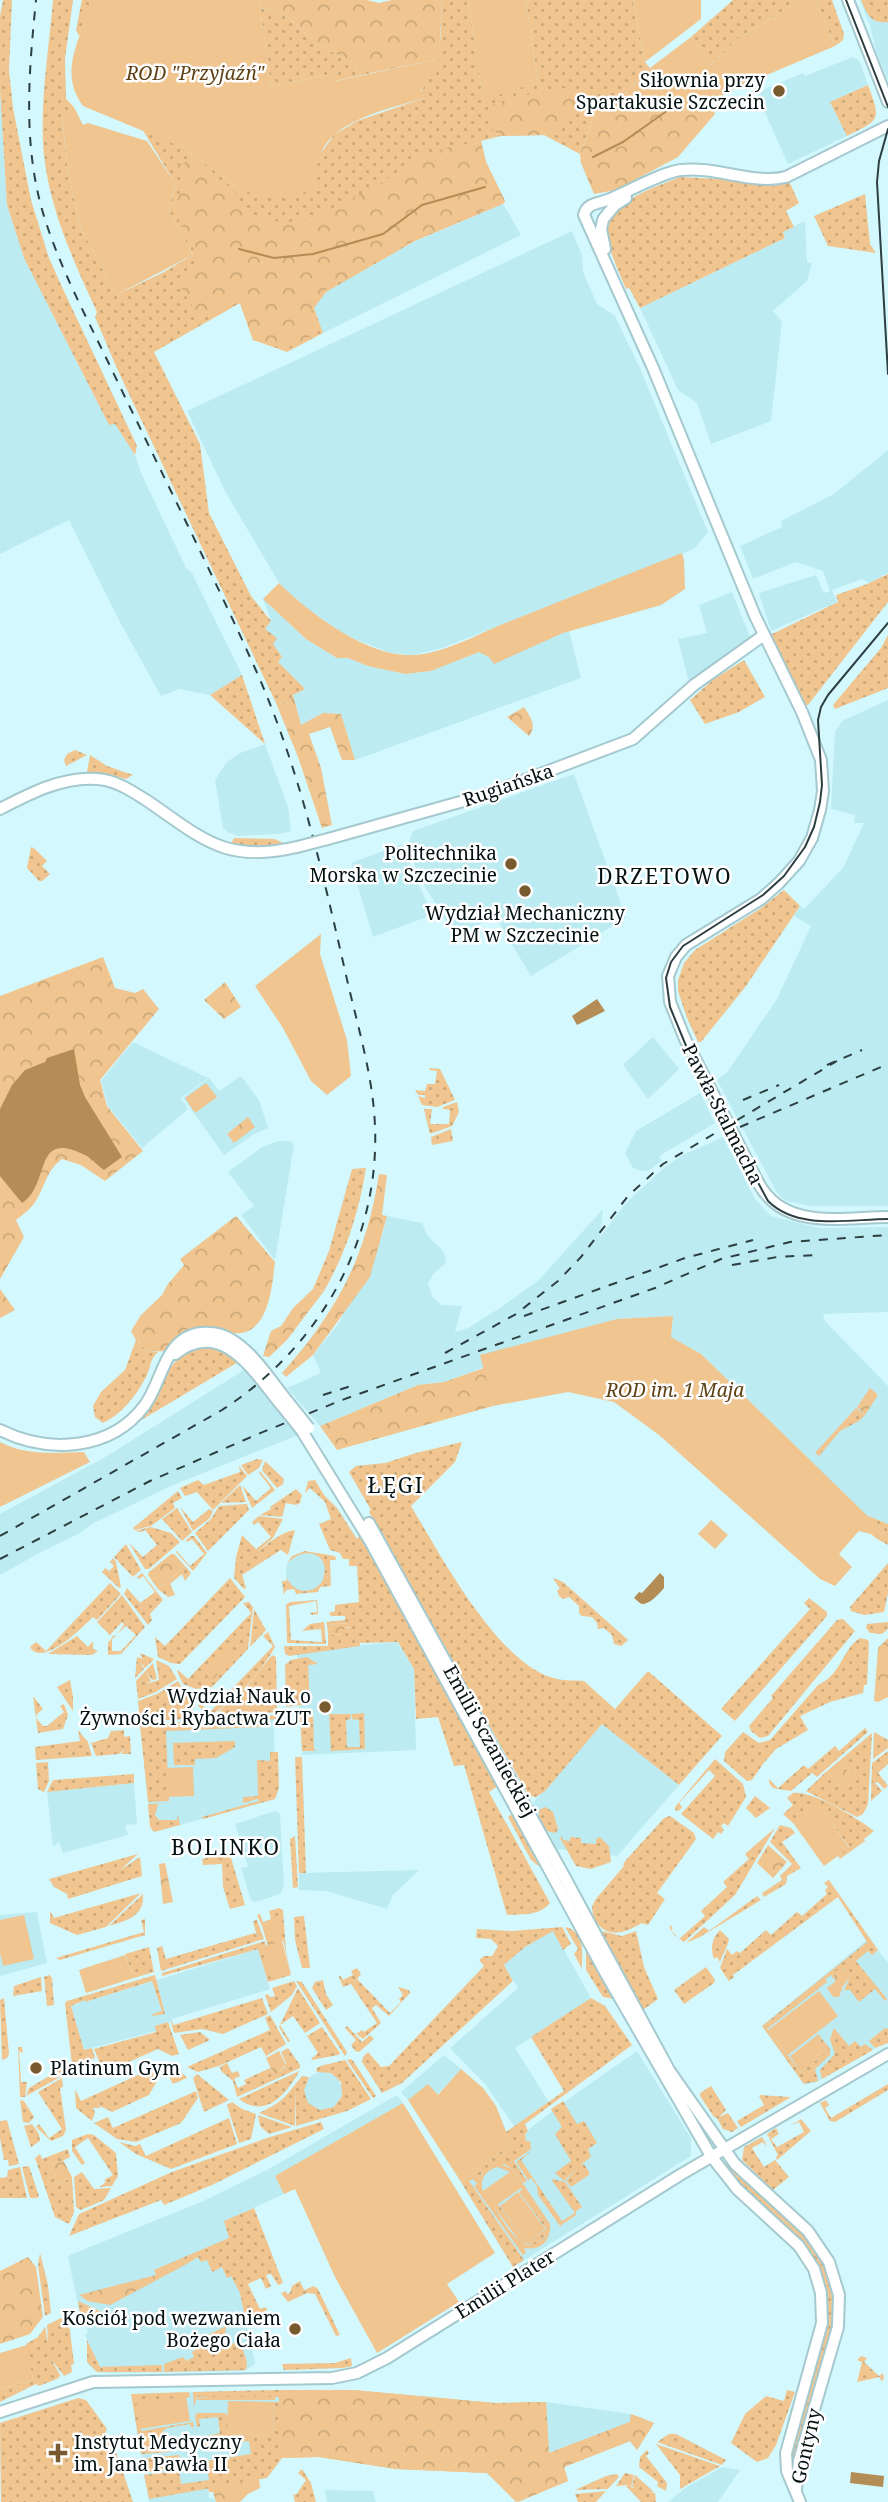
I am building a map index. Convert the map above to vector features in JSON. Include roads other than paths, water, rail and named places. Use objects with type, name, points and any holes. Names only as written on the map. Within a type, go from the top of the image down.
[{"type":"street","points":[[848,0],[888,102]]},
{"type":"street","points":[[764,635],[653,368],[584,215],[586,209],[596,204],[684,170],[783,177],[888,126]]},
{"type":"street","points":[[587,221],[595,224],[618,203],[659,178]]},
{"type":"street","points":[[596,204],[603,209],[602,236],[615,285]]},
{"type":"street","name":"Rugiańska","points":[[0,809],[54,785],[81,779],[102,779],[126,787],[218,847],[254,853],[297,847],[485,795],[633,739],[699,681],[764,635]]},
{"type":"street","name":"Pawła Stalmacha","points":[[764,635],[820,754],[823,791],[819,817],[804,852],[776,886],[679,952],[670,968],[668,989],[676,1018],[692,1057],[770,1201],[786,1211],[821,1219],[888,1217]]},
{"type":"street","name":"Emilii Sczanieckiej","points":[[0,1430],[24,1440],[50,1446],[74,1445],[99,1439],[139,1412],[162,1370],[177,1352],[196,1343],[222,1344],[238,1349],[306,1430],[383,1548],[565,1876],[661,2057],[723,2149]]},
{"type":"street","name":"Emilii Sczanieckiej","points":[[306,1430],[370,1541],[606,1974],[711,2156]]},
{"type":"street","name":"Emilii Plater","points":[[0,2412],[84,2384],[332,2378],[357,2373],[383,2361],[711,2156],[888,2054]]},
{"type":"street","name":"Gontyny","points":[[723,2149],[749,2179],[812,2236],[829,2262],[838,2288],[838,2327],[799,2461],[798,2497]]},
{"type":"street","name":"Gontyny","points":[[711,2156],[737,2189],[799,2246],[812,2264],[819,2281],[822,2323],[786,2453],[787,2471],[798,2497]]},
{"type":"waterway","points":[[593,157],[623,142],[671,108]]},
{"type":"waterway","points":[[239,249],[274,258],[313,254],[383,234],[422,205],[485,187]]},
{"type":"tram line","points":[[846,0],[888,107]]},
{"type":"tram line","points":[[888,129],[879,161],[877,182],[888,374]]},
{"type":"tram line","points":[[888,623],[821,707],[818,720],[822,785],[814,827],[805,847],[784,876],[763,895],[683,946],[671,962],[666,978],[670,1007],[689,1053],[768,1201],[780,1210],[809,1220],[888,1219]]},
{"type":"railway","points":[[0,1536],[222,1410],[258,1383],[290,1353],[317,1319],[340,1282],[357,1242],[369,1200],[375,1156],[374,1111],[366,1060],[318,857],[284,742],[237,629],[73,289],[41,206],[32,155],[29,104],[36,0]]},
{"type":"railway","points":[[827,1065],[862,1050]]},
{"type":"railway","points":[[445,1353],[516,1314],[558,1281],[581,1257],[628,1196],[663,1164],[837,1061]]},
{"type":"railway","points":[[740,1127],[888,1064]]},
{"type":"railway","points":[[743,1100],[779,1085]]},
{"type":"railway","points":[[0,1559],[150,1481],[258,1434],[342,1400],[655,1288],[721,1259],[790,1242],[888,1235]]},
{"type":"railway","points":[[524,1316],[685,1258],[753,1240]]},
{"type":"railway","points":[[732,1265],[777,1257],[816,1255]]},
{"type":"railway","points":[[323,1395],[357,1384]]},
{"type":"place","name":"Siłownia przy Spartakusie Szczecin","points":[[779,91]]},
{"type":"place","name":"Politechnika Morska w Szczecinie","points":[[511,864]]},
{"type":"place","name":"Wydział Mechaniczny PM w Szczecinie","points":[[525,891]]},
{"type":"place","name":"Wydział Nauk o Żywności i Rybactwa ZUT","points":[[325,1707]]},
{"type":"place","name":"Platinum Gym","points":[[36,2068]]},
{"type":"place","name":"Kościół pod wezwaniem Bożego Ciała","points":[[295,2329]]},
{"type":"place","name":"Instytut Medyczny im. Jana Pawła II","points":[[58,2453]]},
{"type":"district","name":"DRZETOWO","points":[[665,876]]},
{"type":"district","name":"ŁĘGI","points":[[396,1485]]},
{"type":"district","name":"BOLINKO","points":[[226,1847]]},
{"type":"park label","name":"ROD \"Przyjaźń\"","points":[[195,73]]},
{"type":"park label","name":"ROD im. 1 Maja","points":[[675,1390]]}]
